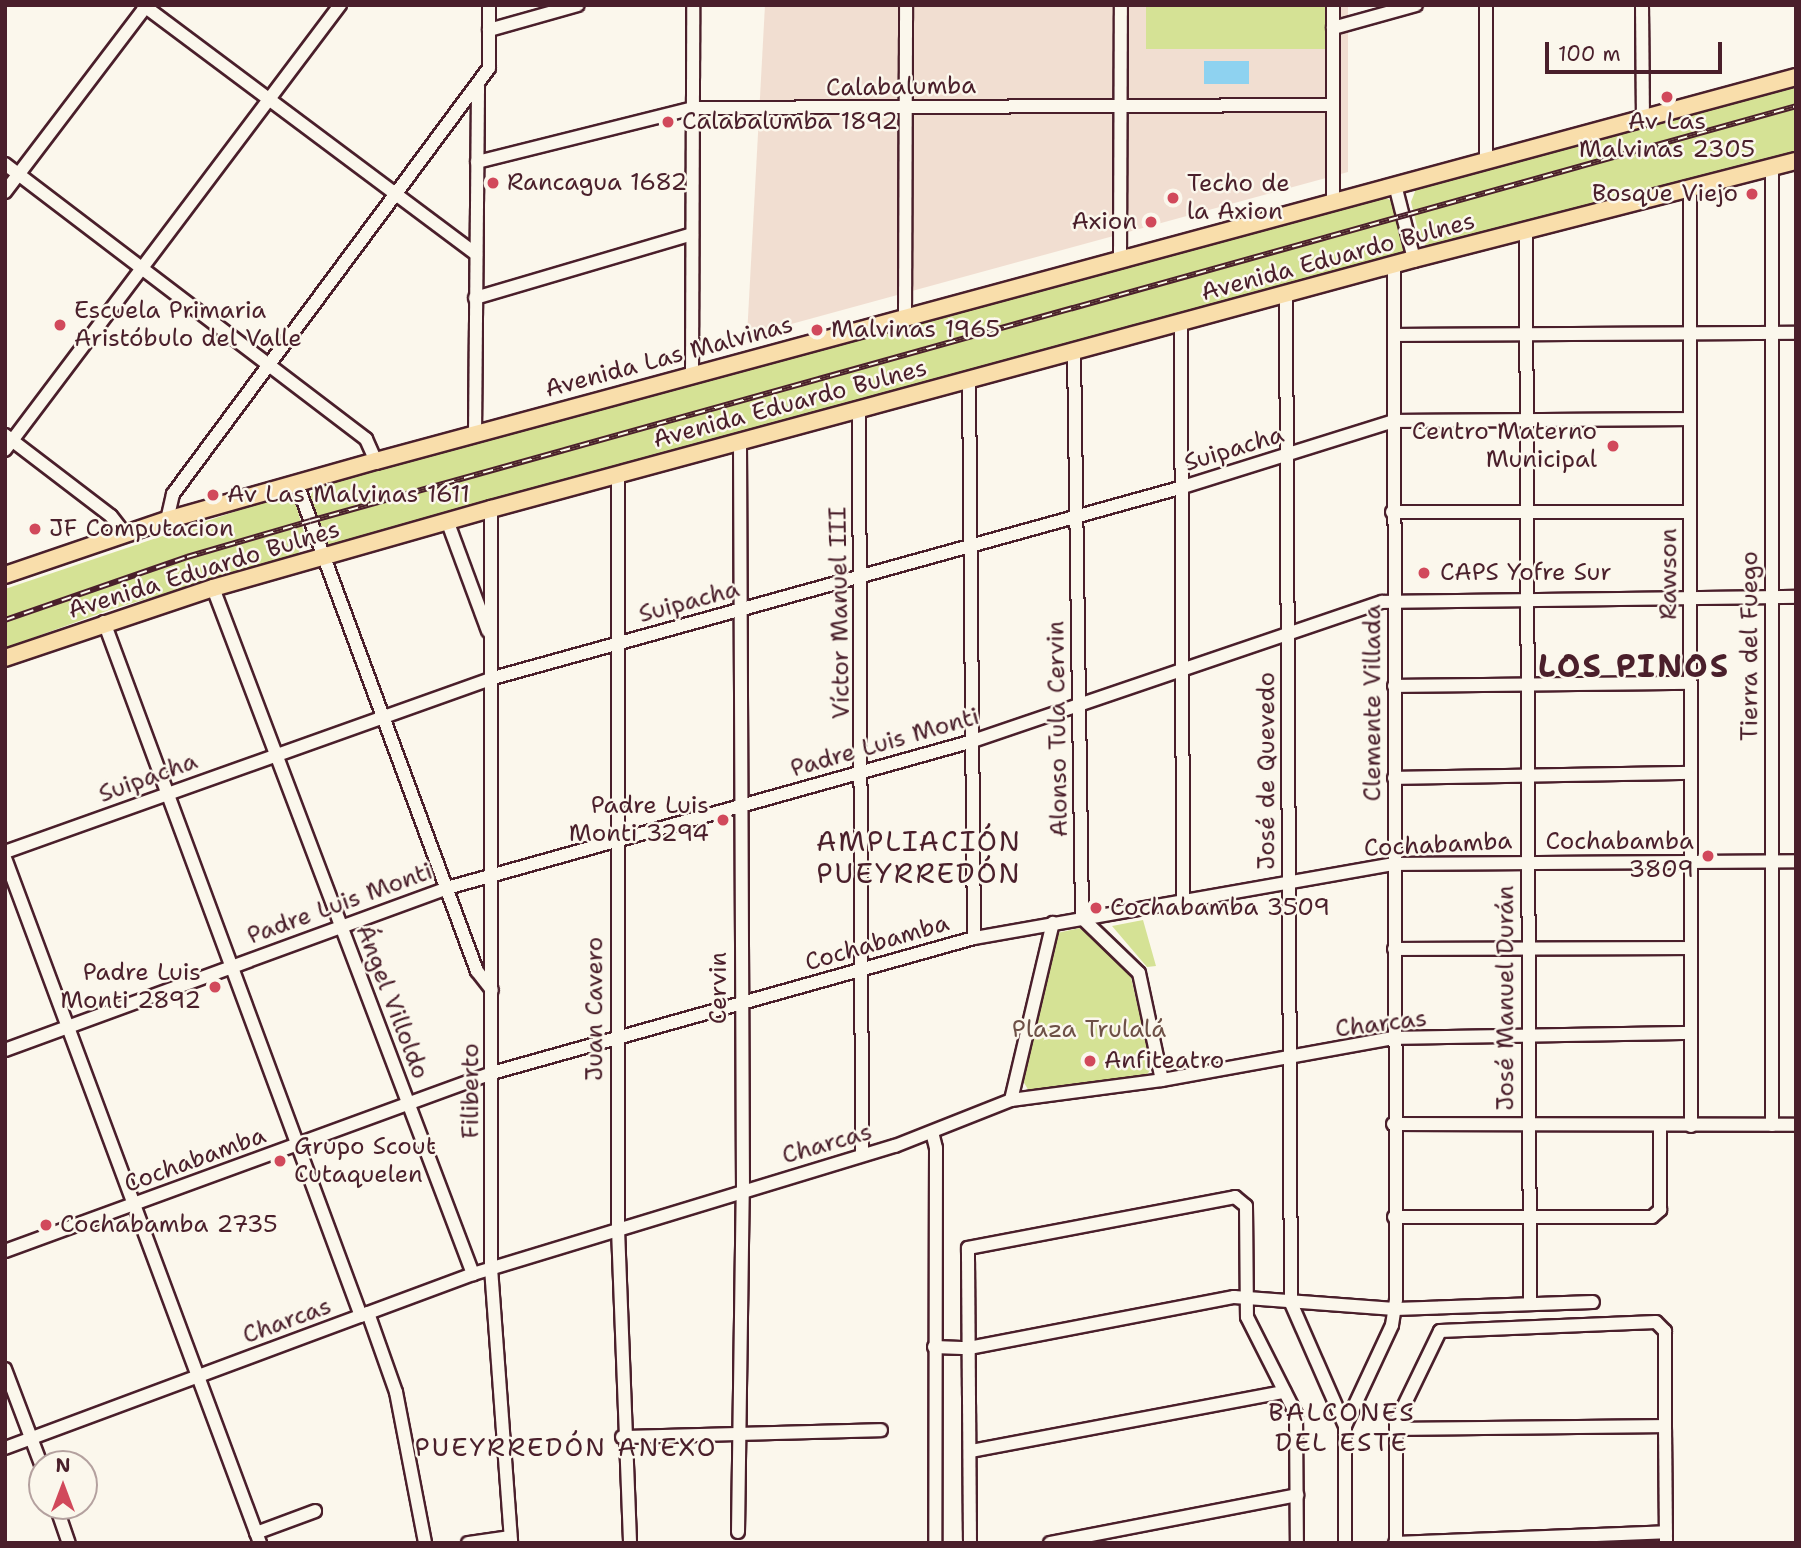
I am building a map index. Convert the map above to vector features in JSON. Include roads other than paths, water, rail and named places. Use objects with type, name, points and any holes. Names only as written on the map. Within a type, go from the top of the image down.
[{"type":"main road","name":"Avenida Las Malvinas","points":[[5,575],[167,520],[376,461],[905,316],[1395,186],[1643,116],[1796,77]]},
{"type":"main road","name":"Avenida Eduardo Bulnes","points":[[5,658],[104,622],[213,588],[491,509],[1413,259],[1796,161]]},
{"type":"street","points":[[125,534],[111,516],[8,442],[341,5]]},
{"type":"street","points":[[167,520],[173,494],[267,363],[395,198],[489,68],[489,5]]},
{"type":"street","points":[[489,30],[578,5]]},
{"type":"street","points":[[692,375],[693,5]]},
{"type":"street","points":[[905,316],[906,5]]},
{"type":"street","points":[[1120,258],[1121,5]]},
{"type":"street","points":[[1333,5],[1333,202]]},
{"type":"street","points":[[1333,29],[1416,5]]},
{"type":"street","points":[[1486,5],[1486,161]]},
{"type":"street","points":[[1642,5],[1643,116]]},
{"type":"street","points":[[5,192],[145,6],[395,198],[475,254]]},
{"type":"street","points":[[475,434],[478,85]]},
{"type":"street","name":"Calabalumba","points":[[477,162],[693,108],[1333,105]]},
{"type":"street","points":[[5,164],[366,439],[376,461]]},
{"type":"street","name":"Tierra del Fuego","points":[[1772,167],[1772,1125]]},
{"type":"street","points":[[1395,186],[1413,259]]},
{"type":"street","name":"Rawson","points":[[1690,190],[1691,1126]]},
{"type":"street","name":"José Manuel Durán","points":[[1526,231],[1529,336],[1527,951],[1530,1304]]},
{"type":"street","points":[[475,298],[692,234]]},
{"type":"street","name":"Clemente Villada","points":[[1394,265],[1392,512],[1395,1309]]},
{"type":"street","name":"José de Quevedo","points":[[1286,293],[1291,1303]]},
{"type":"street","points":[[1181,321],[1183,899]]},
{"type":"street","points":[[1394,335],[1796,333]]},
{"type":"street","name":"Alonso Tula Cervin","points":[[1074,350],[1082,918]]},
{"type":"street","points":[[969,379],[974,938]]},
{"type":"street","name":"Víctor Manuel III","points":[[859,408],[864,969],[862,1154]]},
{"type":"street","name":"Suipacha","points":[[5,852],[275,753],[493,678],[1182,487],[1393,421],[1690,419]]},
{"type":"street","name":"Cervin","points":[[738,1532],[743,1191],[739,1003],[740,443]]},
{"type":"street","name":"Juan Cavero","points":[[618,475],[615,643],[618,1229],[622,1437],[630,1543]]},
{"type":"street","points":[[297,484],[477,971],[492,990]]},
{"type":"street","name":"Filiberto","points":[[491,509],[491,1268],[511,1540]]},
{"type":"street","points":[[1392,512],[1690,512]]},
{"type":"street","name":"Filiberto","points":[[448,523],[492,640]]},
{"type":"street","name":"Ángel Villoldo","points":[[213,588],[472,1274]]},
{"type":"street","name":"Padre Luis Monti","points":[[5,1050],[340,924],[492,873],[973,741],[1394,600],[1796,597]]},
{"type":"street","points":[[104,622],[298,1144],[396,1392],[425,1543]]},
{"type":"street","points":[[1394,686],[1689,683]]},
{"type":"street","points":[[1394,778],[1689,773]]},
{"type":"street","points":[[5,858],[132,1206],[258,1538],[315,1511]]},
{"type":"street","name":"Cochabamba","points":[[5,1251],[492,1073],[974,938],[1393,864],[1796,861]]},
{"type":"street","points":[[1082,918],[1139,973],[1162,1080]]},
{"type":"street","points":[[1010,1100],[1053,923]]},
{"type":"street","points":[[1394,949],[1527,951],[1690,948]]},
{"type":"street","name":"Charcas","points":[[5,1448],[472,1274],[932,1132],[1010,1100],[1162,1080],[1394,1038],[1691,1033]]},
{"type":"street","points":[[1393,1124],[1796,1125]]},
{"type":"street","points":[[1394,1217],[1652,1217],[1660,1210],[1660,1126]]},
{"type":"street","points":[[932,1132],[936,1148],[935,1543]]},
{"type":"street","points":[[970,1543],[967,1254],[974,1245],[988,1242],[1235,1197],[1246,1206],[1249,1324],[1296,1414],[1297,1543]]},
{"type":"street","points":[[934,1347],[969,1348],[1247,1297],[1291,1303],[1395,1309],[1593,1302]]},
{"type":"street","points":[[1291,1303],[1345,1426]]},
{"type":"street","points":[[1345,1543],[1345,1426],[1395,1309]]},
{"type":"street","points":[[1656,1322],[1665,1331],[1665,1426],[1666,1537],[1395,1542],[1396,1429],[1440,1331],[1656,1322]]},
{"type":"street","points":[[5,1368],[36,1450]]},
{"type":"street","points":[[971,1451],[1284,1392]]},
{"type":"street","points":[[1396,1429],[1665,1426]]},
{"type":"street","points":[[622,1437],[881,1430]]},
{"type":"street","points":[[1050,1543],[1297,1495]]},
{"type":"street","points":[[60,1520],[68,1543]]},
{"type":"street","points":[[468,1543],[511,1540]]},
{"type":"water","points":[[1204,61],[1249,61],[1249,84],[1204,84]]},
{"type":"railway","points":[[5,620],[187,557],[310,521],[1796,106]]},
{"type":"place","name":"Av Las Malvinas 2305","points":[[1667,97]]},
{"type":"place","name":"Calabalumba 1892","points":[[668,122]]},
{"type":"place","name":"Rancagua 1682","points":[[493,183]]},
{"type":"place","name":"Bosque Viejo","points":[[1752,194]]},
{"type":"place","name":"Techo de la Axion","points":[[1173,198]]},
{"type":"place","name":"Axion","points":[[1151,222]]},
{"type":"place","name":"Escuela Primaria Aristóbulo del Valle","points":[[60,325]]},
{"type":"place","name":"Malvinas 1965","points":[[817,330]]},
{"type":"place","name":"Centro Materno Municipal","points":[[1613,446]]},
{"type":"place","name":"Av Las Malvinas 1611","points":[[213,495]]},
{"type":"place","name":"JF Computacion","points":[[35,529]]},
{"type":"place","name":"CAPS Yofre Sur","points":[[1424,573]]},
{"type":"place","name":"Padre Luis Monti 3294","points":[[723,820]]},
{"type":"place","name":"Cochabamba 3809","points":[[1708,856]]},
{"type":"place","name":"Cochabamba 3509","points":[[1096,908]]},
{"type":"place","name":"Padre Luis Monti 2892","points":[[215,987]]},
{"type":"place","name":"Anfiteatro","points":[[1090,1061]]},
{"type":"place","name":"Grupo Scout Cutaquelen","points":[[280,1161]]},
{"type":"place","name":"Cochabamba 2735","points":[[46,1225]]},
{"type":"district","name":"LOS PINOS","points":[[1634,666]]},
{"type":"district","name":"AMPLIACIÓN PUEYRREDÓN","points":[[919,857]]},
{"type":"district","name":"BALCONES DEL ESTE","points":[[1342,1427]]},
{"type":"district","name":"PUEYRREDÓN ANEXO","points":[[566,1447]]},
{"type":"park label","name":"Plaza Trulalá","points":[[1089,1030]]}]
